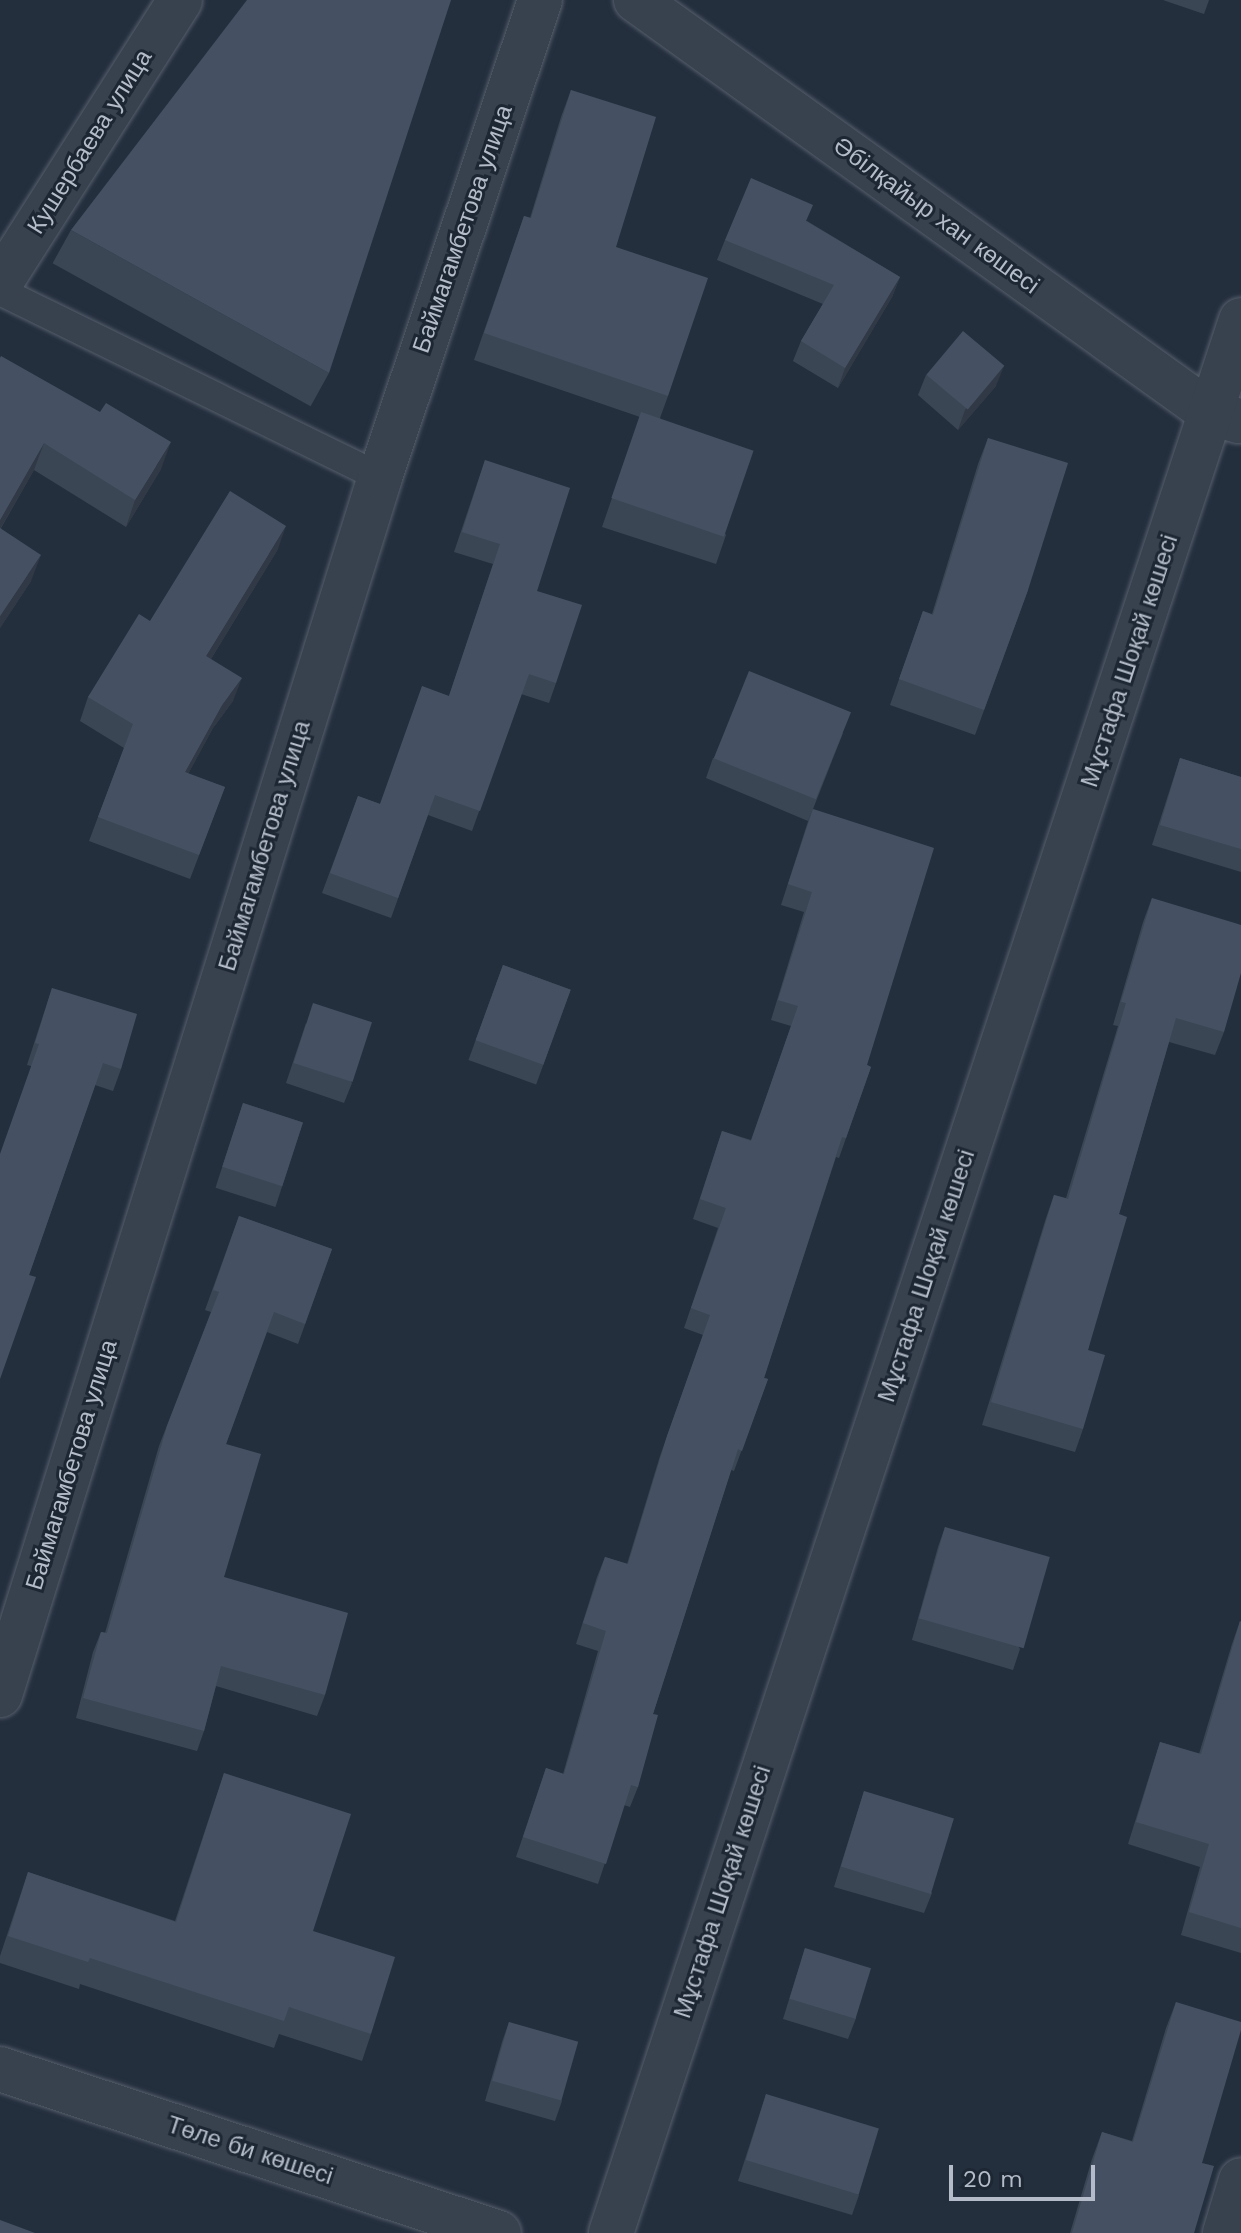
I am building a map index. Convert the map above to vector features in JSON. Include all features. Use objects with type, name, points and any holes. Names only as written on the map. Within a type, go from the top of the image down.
[{"type":"street","name":"Кушербаева улица","points":[[0,283],[180,0]]},
{"type":"street","name":"Баймагамбетова улица","points":[[0,1695],[380,477],[540,0]]},
{"type":"street","name":"Әбілқайыр хан көшесі","points":[[636,0],[1226,418]]},
{"type":"street","name":"Мұстафа Шоқай көшесі","points":[[611,2233],[1226,418],[1241,320]]},
{"type":"street","name":"Төле би көшесі","points":[[0,2069],[499,2233]]},
{"type":"street","points":[[1225,2233],[1241,2180]]},
{"type":"lane","points":[[0,291],[380,477]]},
{"type":"building","points":[[247,0],[451,0],[329,373],[71,230]]},
{"type":"building","points":[[571,90],[656,117],[616,247],[708,278],[668,396],[484,333],[524,216],[531,218]]},
{"type":"building","points":[[751,178],[813,205],[806,221],[900,277],[845,368],[801,341],[834,285],[725,240]]},
{"type":"building","points":[[963,331],[1004,366],[968,409],[926,375]]},
{"type":"building","points":[[1,356],[100,412],[106,403],[171,442],[135,500],[44,443],[0,520]]},
{"type":"building","points":[[641,412],[754,451],[724,537],[611,498]]},
{"type":"building","points":[[988,438],[1068,463],[1028,590],[984,710],[899,679],[923,611],[933,615]]},
{"type":"building","points":[[485,460],[570,488],[537,591],[582,605],[556,683],[529,674],[480,811],[435,795],[398,898],[330,873],[358,796],[380,804],[422,686],[449,696],[500,544],[462,532]]},
{"type":"building","points":[[230,491],[286,526],[206,656],[242,678],[222,705],[185,772],[225,787],[199,855],[98,817],[133,724],[88,697],[139,614],[150,621]]},
{"type":"building","points":[[0,528],[41,555],[0,616]]},
{"type":"building","points":[[749,671],[851,712],[816,799],[714,758]]},
{"type":"building","points":[[1180,758],[1241,777],[1241,849],[1160,825]]},
{"type":"building","points":[[813,809],[934,848],[867,1065],[871,1067],[846,1138],[842,1137],[764,1378],[768,1379],[742,1451],[738,1449],[653,1714],[658,1715],[638,1787],[631,1785],[606,1864],[523,1837],[546,1768],[564,1774],[606,1631],[583,1623],[605,1557],[628,1564],[667,1436],[710,1315],[691,1308],[726,1208],[700,1199],[722,1131],[751,1141],[798,1006],[778,1000],[812,892],[788,884]]},
{"type":"building","points":[[1152,898],[1241,925],[1241,973],[1224,1032],[1176,1018],[1119,1214],[1127,1217],[1088,1350],[1105,1355],[1083,1429],[991,1402],[1054,1195],[1068,1199],[1126,1003],[1121,1002]]},
{"type":"building","points":[[503,965],[571,990],[543,1065],[476,1040]]},
{"type":"building","points":[[52,988],[137,1014],[121,1069],[103,1063],[29,1275],[36,1277],[0,1379],[0,1154],[39,1044],[35,1043]]},
{"type":"building","points":[[313,1003],[372,1022],[352,1082],[294,1063]]},
{"type":"building","points":[[243,1103],[303,1122],[282,1186],[222,1167]]},
{"type":"building","points":[[239,1216],[332,1249],[305,1324],[274,1312],[226,1444],[261,1454],[224,1577],[348,1613],[325,1695],[221,1666],[204,1731],[83,1698],[101,1632],[107,1633],[167,1426],[219,1292],[213,1290]]},
{"type":"building","points":[[945,1527],[1050,1557],[1024,1648],[919,1618]]},
{"type":"building","points":[[1240,1621],[1241,1928],[1189,1912],[1209,1844],[1136,1822],[1160,1742],[1201,1754]]},
{"type":"building","points":[[224,1773],[351,1814],[313,1931],[395,1957],[371,2034],[289,2007],[284,2021],[90,1958],[88,1962],[8,1936],[28,1872],[176,1922]]},
{"type":"building","points":[[864,1791],[954,1818],[931,1894],[841,1867]]},
{"type":"building","points":[[805,1948],[871,1968],[855,2019],[790,1999]]},
{"type":"building","points":[[1176,2002],[1241,2022],[1202,2163],[1214,2166],[1194,2233],[1072,2233],[1102,2132],[1133,2142]]},
{"type":"building","points":[[509,2022],[578,2042],[561,2100],[492,2081]]},
{"type":"building","points":[[766,2094],[879,2128],[859,2194],[746,2160]]},
{"type":"building","points":[[0,2220],[35,2233],[0,2233]]}]
